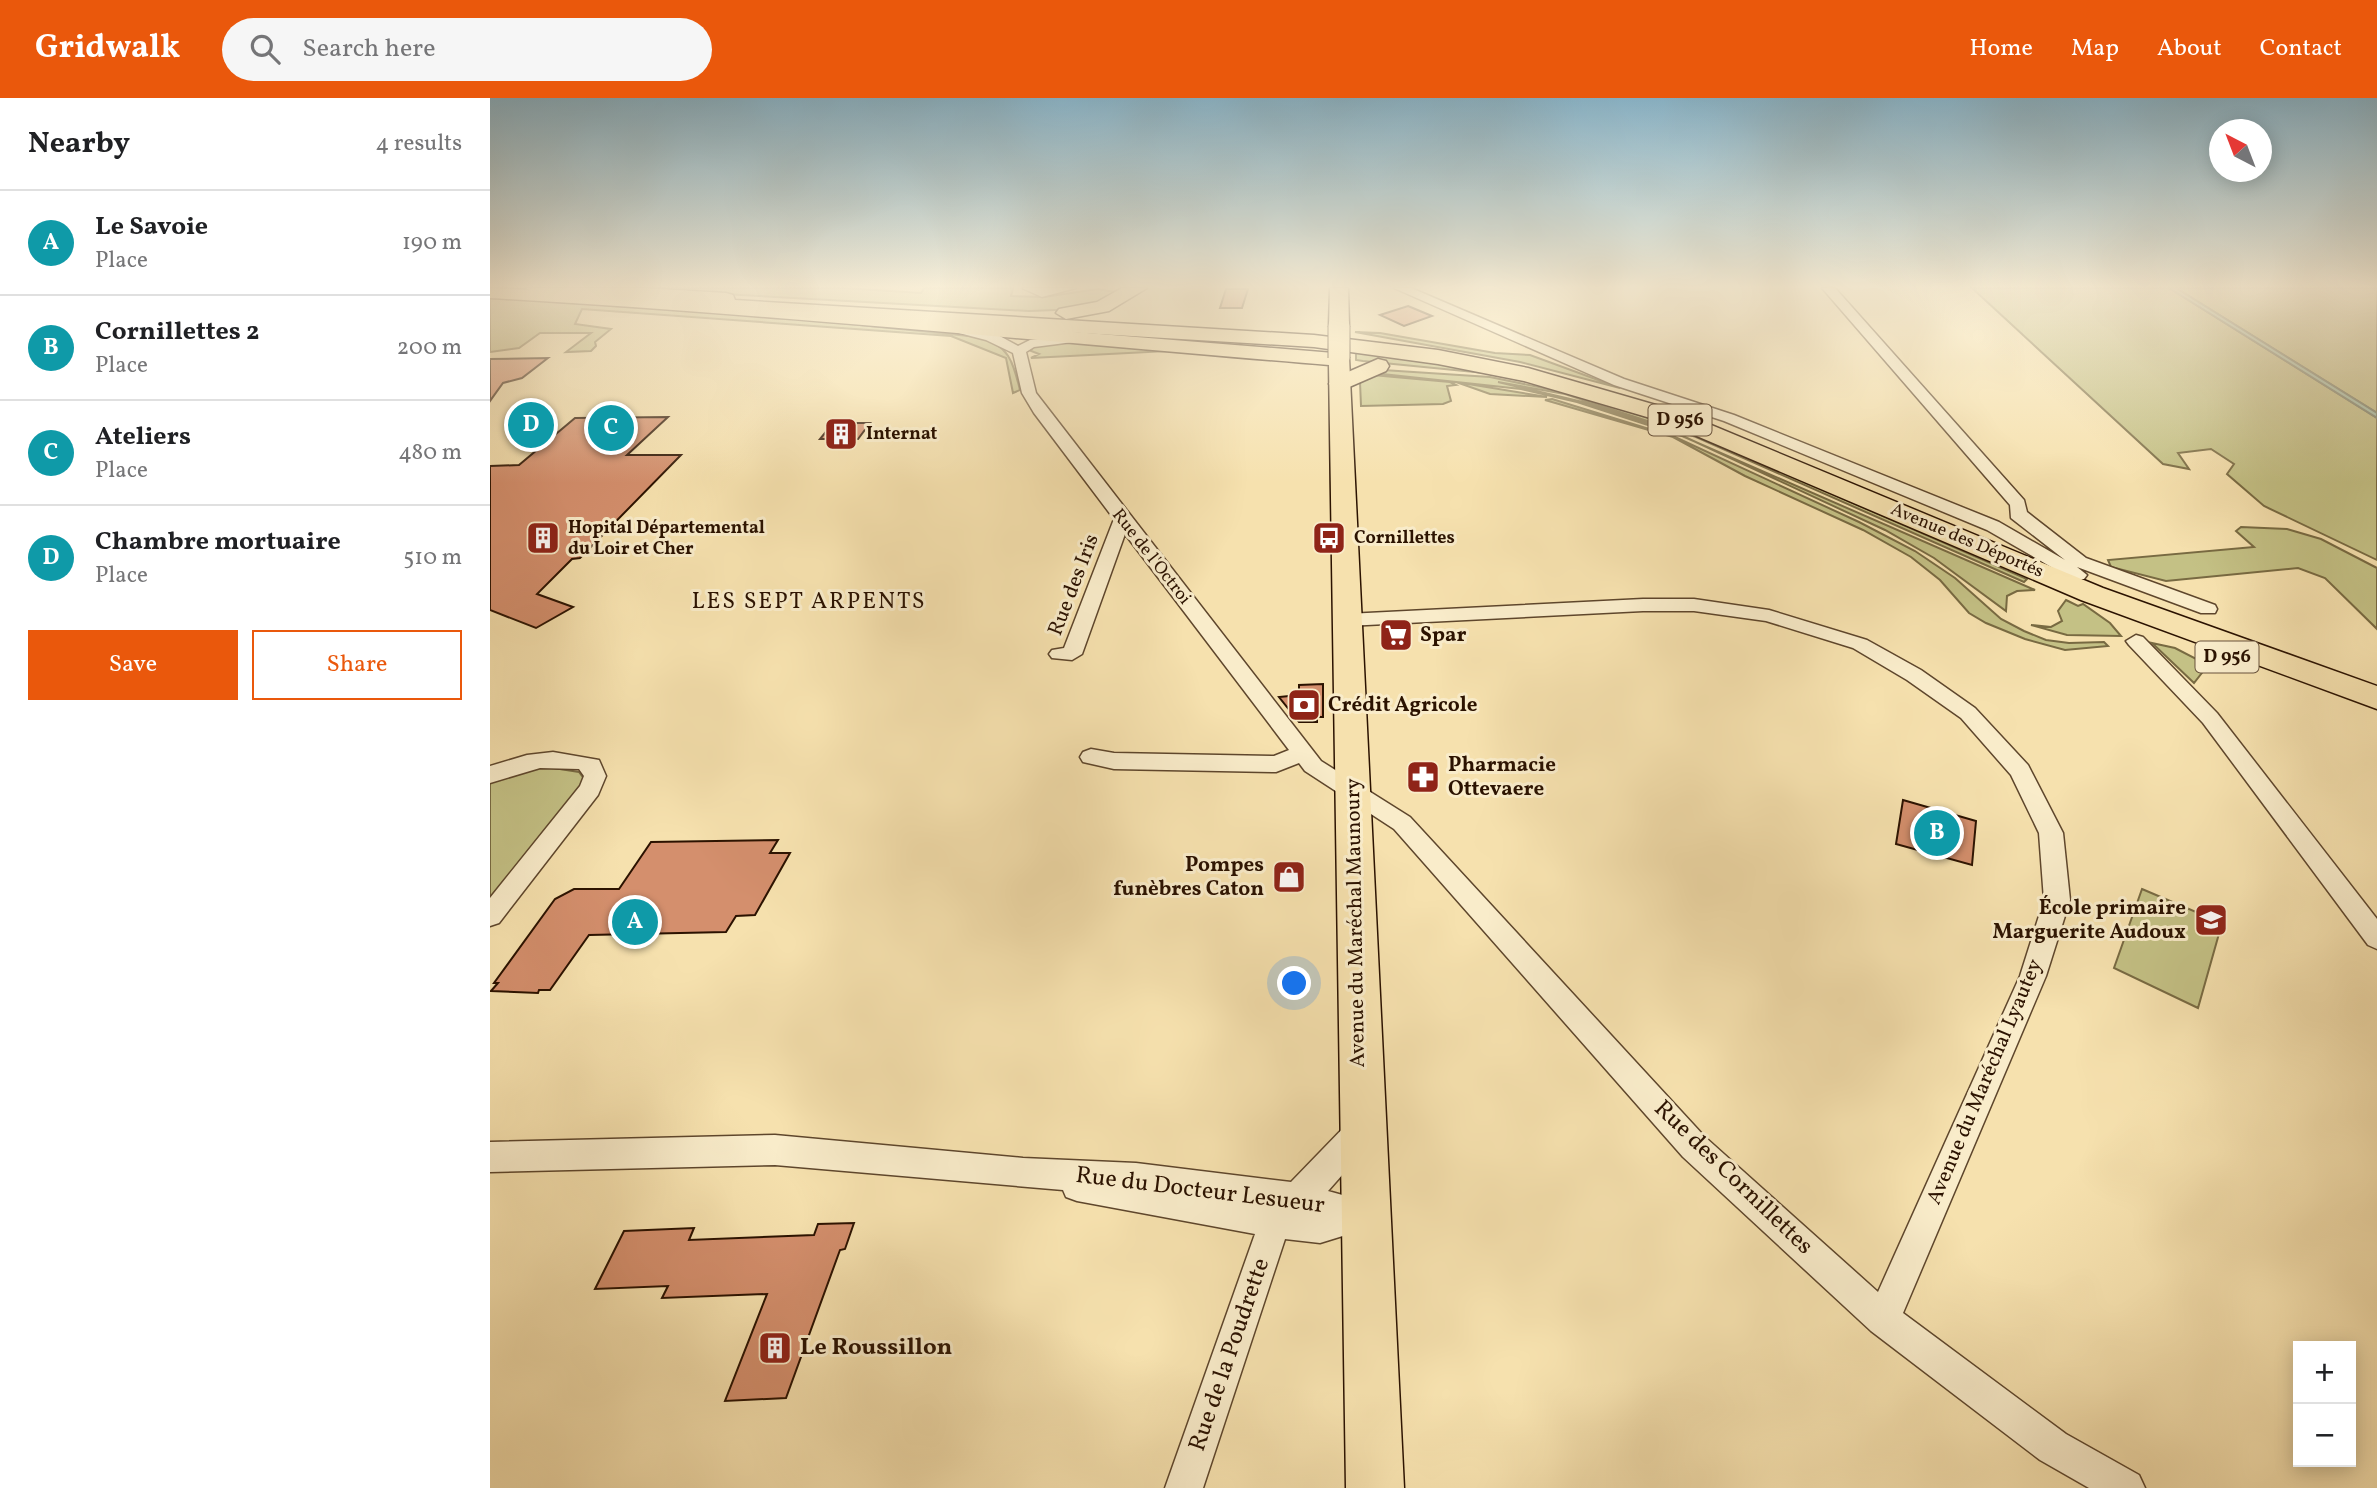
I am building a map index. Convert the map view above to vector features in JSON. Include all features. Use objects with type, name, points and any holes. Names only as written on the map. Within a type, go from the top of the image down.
[{"type":"highway","name":"D 956","points":[[1412,353],[1479,364],[1558,382]]},
{"type":"highway","name":"D 956","points":[[1447,353],[1607,388],[1712,423]]},
{"type":"highway","name":"D 956","points":[[1339,359],[1378,366],[1468,372],[1538,383],[1558,382]]},
{"type":"highway","points":[[1340,384],[1378,366]]},
{"type":"highway","name":"Avenue des Déportés","points":[[1558,382],[1706,430],[2085,585],[2377,698]]},
{"type":"highway","points":[[1619,382],[1712,423]]},
{"type":"highway","name":"Avenue des Déportés","points":[[1712,423],[2085,585],[2377,686]]},
{"type":"highway","name":"D 956","points":[[2085,585],[2147,636],[2377,712]]},
{"type":"main road","name":"D 956","points":[[1262,353],[1339,359]]},
{"type":"main road","name":"Avenue du Maréchal Maunoury","points":[[1339,353],[1374,1488]]},
{"type":"street","name":"Rue de l'Octroi","points":[[1019,353],[1029,395],[1303,753],[1317,769],[1353,778]]},
{"type":"street","name":"Avenue des Déportés","points":[[1551,353],[1619,382],[1729,418],[1993,526],[2085,585]]},
{"type":"street","points":[[1885,353],[2018,504],[2020,510],[2017,514],[1993,526]]},
{"type":"street","points":[[2017,514],[2036,523],[2065,553],[2085,585],[2208,609]]},
{"type":"street","name":"Rue des Iris","points":[[1059,654],[1072,654],[1122,519]]},
{"type":"street","name":"Avenue du Maréchal Lyautey","points":[[1347,620],[1643,604],[1694,604],[1769,616],[1860,645],[1914,675],[1968,713],[2020,771],[2051,833],[2057,900],[2033,976],[1883,1319]]},
{"type":"street","points":[[2147,636],[2377,938]]},
{"type":"street","points":[[1091,757],[1114,761],[1276,764],[1303,753]]},
{"type":"street","points":[[490,775],[531,761],[578,760],[591,765],[595,776],[590,789],[490,916]]},
{"type":"street","name":"Rue des Cornillettes","points":[[1353,778],[1402,823],[1694,1147],[1883,1319],[2053,1447],[2126,1488]]},
{"type":"street","points":[[1284,1210],[1308,1190],[1362,1130]]},
{"type":"street","name":"Rue du Docteur Lesueur","points":[[490,1157],[775,1150],[1023,1172],[1112,1194],[1284,1210],[1320,1227],[1364,1215]]},
{"type":"street","name":"Rue de la Poudrette","points":[[1184,1488],[1284,1210]]},
{"type":"shaded area","points":[[993,353],[1005,353],[1012,363],[1020,390],[1013,393],[1006,358]]},
{"type":"shaded area","points":[[1036,353],[1131,353],[1031,358],[1039,354]]},
{"type":"shaded area","points":[[1356,353],[1378,353],[1505,375],[1356,360]]},
{"type":"shaded area","points":[[1470,353],[1530,355],[1620,388],[1520,362]]},
{"type":"shaded area","points":[[2042,353],[2273,353],[2377,418],[2377,560],[2264,506],[2227,474],[2234,464],[2211,449],[2178,453],[2189,469],[2163,464]]},
{"type":"shaded area","points":[[2273,353],[2280,353],[2377,413],[2377,418]]},
{"type":"shaded area","points":[[2280,353],[2377,353],[2377,413]]},
{"type":"shaded area","points":[[1383,370],[1490,377],[1578,395],[1631,411],[1755,460],[2027,579],[2024,582],[1696,437],[1565,394],[1498,382],[1587,403],[1682,436],[1577,402],[1521,389],[1373,373]]},
{"type":"shaded area","points":[[1372,375],[1450,382],[1456,385],[1447,386],[1451,401],[1443,404],[1361,406],[1360,382]]},
{"type":"shaded area","points":[[1456,382],[1547,397],[1490,394]]},
{"type":"shaded area","points":[[1552,399],[1675,437],[1859,522],[1915,551],[1955,578],[2001,619],[2024,631],[2046,640],[2069,643],[2104,642],[2108,646],[2065,650],[2025,639],[1986,623],[1969,613],[1940,580],[1911,557],[1863,530],[1745,476],[1673,437],[1545,400]]},
{"type":"shaded area","points":[[1695,442],[2035,590],[2017,591],[2007,596],[2006,611],[1934,558],[1885,530]]},
{"type":"shaded area","points":[[2241,527],[2287,529],[2321,539],[2377,568],[2377,629],[2325,578],[2298,568],[2166,581],[2111,567],[2108,560],[2254,547],[2236,531]]},
{"type":"shaded area","points":[[2066,600],[2078,606],[2083,604],[2110,623],[2121,636],[2067,635],[2031,625],[2051,627],[2062,621],[2058,611]]},
{"type":"shaded area","points":[[2152,643],[2175,648],[2208,665],[2194,683]]},
{"type":"shaded area","points":[[547,767],[579,772],[585,780],[490,909],[490,783],[525,770]]},
{"type":"shaded area","points":[[2142,889],[2222,923],[2198,1008],[2114,968]]},
{"type":"building","points":[[548,358],[522,378],[503,383],[490,401],[490,359]]},
{"type":"building","name":"Hopital Départemental du Loir et Cher","points":[[668,417],[627,455],[681,455],[580,558],[572,559],[537,594],[573,607],[536,628],[490,610],[490,466],[519,465],[575,418]]},
{"type":"building","name":"Internat","points":[[833,423],[870,423],[858,439],[820,439]]},
{"type":"building","name":"Crédit Agricole","points":[[1323,684],[1323,717],[1317,717],[1317,722],[1299,722],[1279,697],[1299,695],[1299,685]]},
{"type":"building","points":[[1903,800],[1976,821],[1972,865],[1896,844]]},
{"type":"building","points":[[778,840],[770,853],[790,853],[755,915],[736,916],[726,932],[589,935],[550,990],[539,990],[538,993],[491,991],[498,983],[494,983],[555,899],[574,889],[619,889],[651,842]]},
{"type":"building","name":"Le Roussillon","points":[[854,1223],[845,1249],[840,1250],[786,1398],[725,1401],[767,1294],[662,1298],[668,1286],[595,1289],[624,1231],[694,1228],[689,1240],[814,1235],[818,1224]]},
{"type":"place","name":"Chambre mortuaire","points":[[531,425]]},
{"type":"place","name":"Ateliers","points":[[611,428]]},
{"type":"place","name":"Internat","points":[[841,434]]},
{"type":"place","name":"Hopital Départemental du Loir et Cher","points":[[543,538]]},
{"type":"place","name":"Cornillettes","points":[[1329,538]]},
{"type":"place","name":"Spar","points":[[1396,635]]},
{"type":"place","name":"Crédit Agricole","points":[[1304,705]]},
{"type":"place","name":"Pharmacie Ottevaere","points":[[1423,777]]},
{"type":"place","name":"Cornillettes 2","points":[[1937,833]]},
{"type":"place","name":"Pompes funèbres Caton","points":[[1289,877]]},
{"type":"place","name":"École primaire Marguerite Audoux","points":[[2211,920]]},
{"type":"place","name":"Le Savoie","points":[[635,922]]},
{"type":"place","name":"Le Roussillon","points":[[775,1348]]},
{"type":"district","name":"LES SEPT ARPENTS","points":[[809,602]]}]
